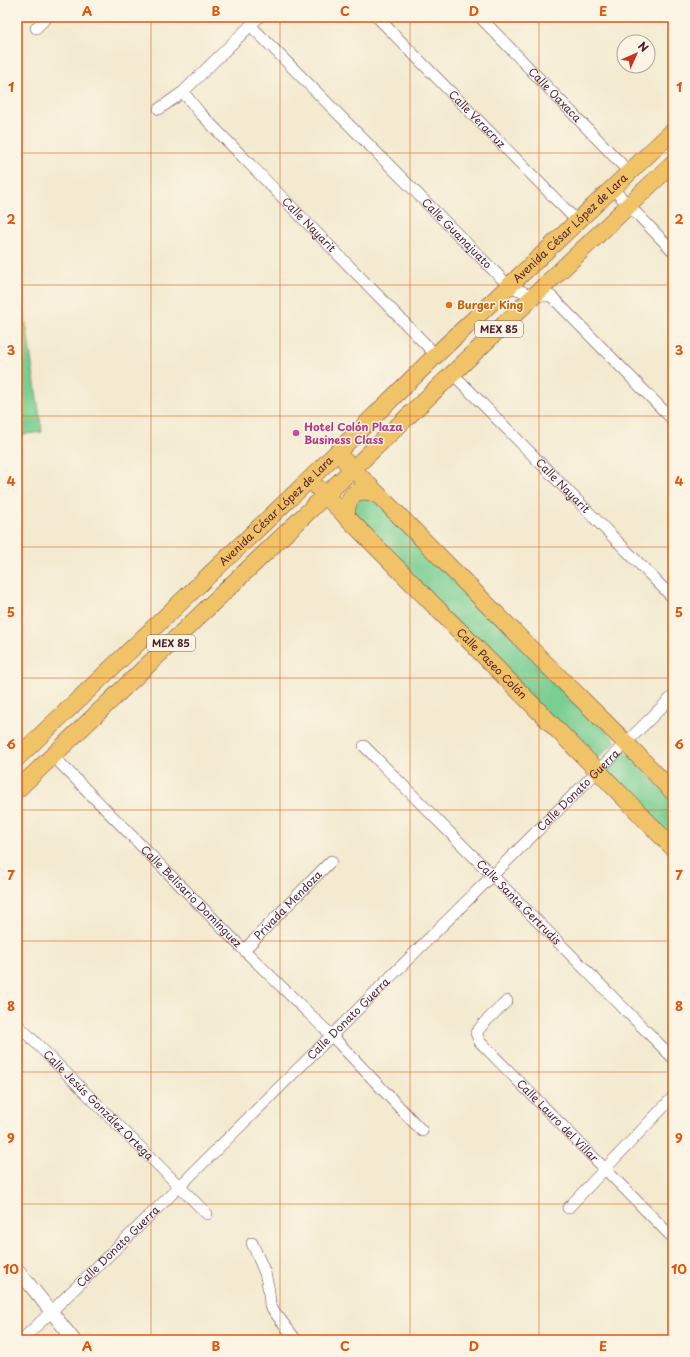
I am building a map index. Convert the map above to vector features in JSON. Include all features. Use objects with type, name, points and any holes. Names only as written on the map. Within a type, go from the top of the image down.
[{"type":"main road","name":"Avenida César López de Lara","points":[[17,758],[310,479],[436,355],[673,131]]},
{"type":"main road","name":"Avenida César López de Lara","points":[[17,790],[673,163]]},
{"type":"main road","points":[[337,453],[673,792]]},
{"type":"main road","name":"Calle Paseo Colón","points":[[310,479],[673,848]]},
{"type":"main road","points":[[346,517],[347,504],[356,493],[365,491],[379,495]]},
{"type":"street","points":[[36,28],[47,17]]},
{"type":"street","points":[[159,109],[183,92],[259,17]]},
{"type":"street","name":"Calle Veracruz","points":[[377,17],[578,222]]},
{"type":"street","name":"Calle Oaxaca","points":[[480,17],[629,172]]},
{"type":"street","name":"Calle Guanajuato","points":[[251,26],[509,286],[533,296],[550,296],[673,420]]},
{"type":"street","name":"Calle Nayarit","points":[[183,92],[200,113],[436,355]]},
{"type":"street","points":[[612,188],[673,251]]},
{"type":"street","name":"Calle Nayarit","points":[[452,374],[673,598]]},
{"type":"street","name":"Calle Donato Guerra","points":[[22,1340],[332,1036],[673,696]]},
{"type":"street","name":"Calle Santa Gertrudis","points":[[364,746],[673,1058]]},
{"type":"street","name":"Calle Belisario Domínguez","points":[[53,756],[244,950],[332,1036],[422,1131]]},
{"type":"street","name":"Privada Mendoza","points":[[244,950],[331,861]]},
{"type":"street","name":"Calle Lauro del Villar","points":[[507,1001],[484,1023],[476,1033],[480,1042],[604,1170],[673,1238]]},
{"type":"street","name":"Calle Jesús González Ortega","points":[[17,1024],[207,1214]]},
{"type":"street","points":[[568,1208],[673,1097]]},
{"type":"street","points":[[252,1243],[265,1273],[269,1291],[270,1306],[296,1340]]},
{"type":"street","points":[[17,1269],[74,1340]]},
{"type":"green space","points":[[17,263],[42,432],[17,435]]},
{"type":"green space","points":[[364,495],[385,506],[616,741],[594,763],[361,527],[352,507]]},
{"type":"green space","points":[[625,751],[673,801],[673,842],[603,772]]},
{"type":"place","name":"Burger King","points":[[449,305]]},
{"type":"place","name":"Hotel Colón Plaza Business Class","points":[[296,433]]}]
